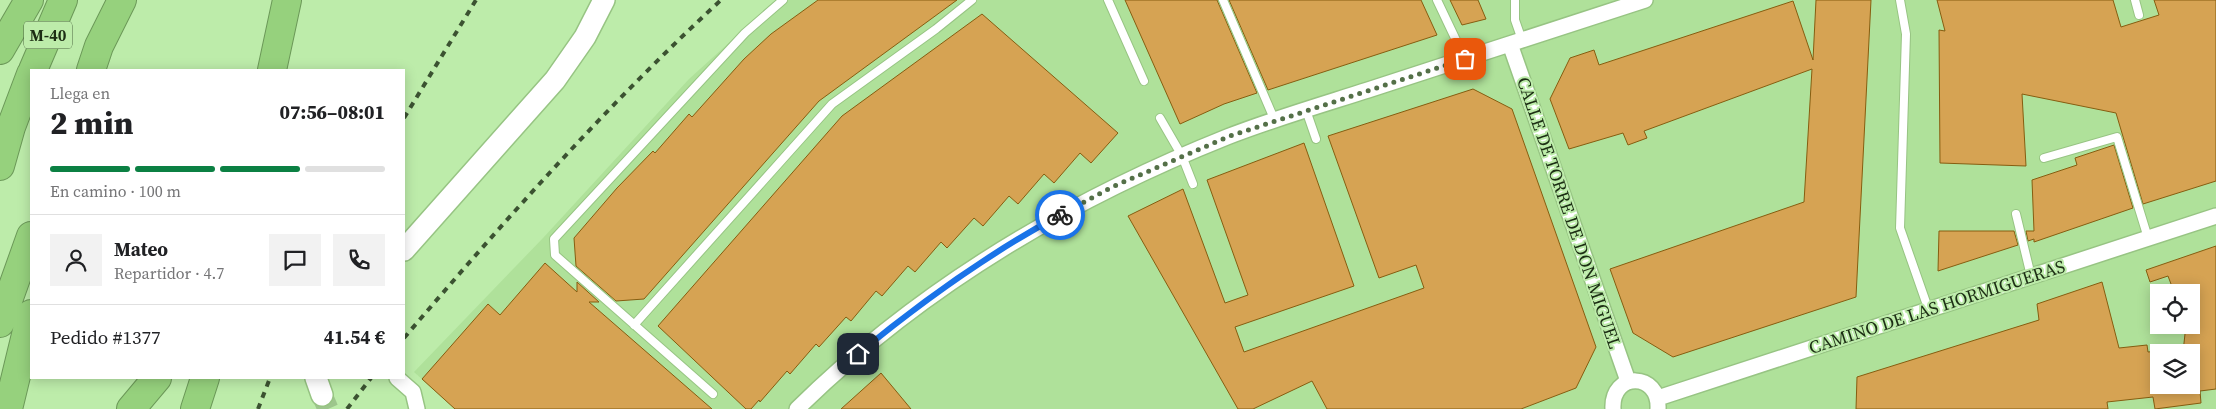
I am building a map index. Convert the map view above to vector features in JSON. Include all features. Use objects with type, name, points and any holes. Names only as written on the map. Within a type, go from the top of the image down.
[{"type":"highway","points":[[0,50],[29,0]]},
{"type":"highway","name":"M-40","points":[[33,69],[63,0]]},
{"type":"highway","points":[[95,62],[122,0]]},
{"type":"highway","points":[[272,69],[287,0]]},
{"type":"highway","name":"M-40","points":[[0,166],[11,127],[30,77]]},
{"type":"highway","points":[[0,323],[30,239]]},
{"type":"highway","points":[[8,409],[30,318]]},
{"type":"highway","points":[[131,409],[156,379]]},
{"type":"highway","points":[[195,409],[205,379]]},
{"type":"street","points":[[405,249],[555,80],[585,37],[604,0]]},
{"type":"street","points":[[797,409],[858,354],[895,324],[994,254],[1112,187],[1230,136],[1646,0]]},
{"type":"street","name":"CALLE DE TORRE DE DON MIGUEL","points":[[1516,42],[1628,381]]},
{"type":"street","name":"CAMINO DE LAS HORMIGUERAS","points":[[1658,403],[1928,308],[2216,216]]},
{"type":"street","points":[[398,379],[413,392],[417,409]]},
{"type":"street","points":[[1614,409],[1613,398],[1618,388],[1628,381],[1641,381],[1652,387],[1658,403]]},
{"type":"lane","points":[[713,394],[555,255],[554,239],[739,40],[783,0]]},
{"type":"lane","points":[[634,325],[832,104],[936,29],[972,0]]},
{"type":"lane","points":[[1108,0],[1144,80]]},
{"type":"lane","points":[[1223,0],[1276,121]]},
{"type":"lane","points":[[1437,0],[1465,59]]},
{"type":"lane","points":[[1515,0],[1516,42]]},
{"type":"lane","points":[[1900,0],[1906,34],[1900,228],[1928,308]]},
{"type":"lane","points":[[2135,0],[2139,15]]},
{"type":"lane","points":[[1306,110],[1316,139]]},
{"type":"lane","points":[[1160,118],[1182,156],[1193,184]]},
{"type":"lane","points":[[2044,158],[2117,137],[2148,238]]},
{"type":"lane","points":[[2016,214],[2031,276]]},
{"type":"shaded area","points":[[776,0],[2216,0],[2216,409],[455,409],[414,372],[543,238],[689,79]]},
{"type":"building","points":[[818,0],[957,0],[819,101],[644,299],[616,301],[576,266],[574,238],[617,188],[653,151],[655,153],[689,114],[692,117],[744,59],[771,34]]},
{"type":"building","points":[[1125,0],[1217,0],[1257,93],[1224,104],[1180,124]]},
{"type":"building","points":[[1229,0],[1421,0],[1437,35],[1268,90]]},
{"type":"building","points":[[1450,0],[1478,0],[1486,19],[1462,25]]},
{"type":"building","points":[[1816,0],[1871,0],[1856,297],[1673,357],[1633,333],[1610,269],[1804,202],[1812,69],[1644,131],[1647,138],[1628,145],[1623,133],[1569,149],[1550,99],[1570,58],[1594,50],[1599,65],[1793,1],[1813,60]]},
{"type":"building","points":[[1937,0],[2113,0],[2121,27],[2159,15],[2154,0],[2216,0],[2216,181],[2143,204],[2116,113],[2022,94],[2026,166],[1940,163],[1939,30],[1945,31]]},
{"type":"building","points":[[982,14],[1118,133],[1091,163],[1080,153],[1054,183],[1044,174],[1018,204],[1009,196],[983,226],[974,218],[947,248],[941,242],[915,272],[908,266],[882,296],[876,291],[851,321],[846,317],[819,347],[816,344],[790,374],[787,371],[760,402],[759,400],[751,409],[746,409],[658,326],[842,116]]},
{"type":"building","points":[[1473,89],[1512,109],[1596,347],[1576,388],[1521,409],[1327,409],[1312,381],[1253,409],[1238,409],[1128,216],[1183,189],[1225,303],[1248,295],[1207,180],[1304,143],[1354,286],[1235,327],[1244,352],[1424,288],[1416,265],[1379,278],[1328,136]]},
{"type":"building","points":[[2114,145],[2133,208],[2034,242],[2034,239],[2028,241],[2026,231],[2034,231],[2032,180],[2077,165],[2075,158]]},
{"type":"building","points":[[1939,231],[2014,231],[2018,245],[1938,271]]},
{"type":"building","points":[[2216,246],[2216,389],[2200,391],[2200,344],[2184,344],[2185,334],[2200,334],[2200,284],[2171,284],[2168,276],[2150,282],[2146,270]]},
{"type":"building","points":[[545,263],[577,292],[577,282],[599,302],[589,302],[712,409],[455,409],[422,379],[488,304],[500,315]]},
{"type":"building","points":[[2102,282],[2119,348],[2147,345],[2148,352],[2150,352],[2150,394],[2200,394],[2200,391],[2201,403],[2155,409],[2153,397],[2107,402],[2108,409],[1856,409],[1857,377],[2039,320],[2037,304]]},
{"type":"building","points":[[881,373],[911,409],[841,409]]},
{"type":"tunnel","points":[[322,395],[328,409]]},
{"type":"railway","points":[[405,116],[476,0]]},
{"type":"railway","points":[[405,337],[480,250],[597,122],[721,0]]},
{"type":"railway","points":[[258,409],[270,379]]},
{"type":"railway","points":[[347,409],[370,379]]},
{"type":"way so far","points":[[1060,215],[1112,187],[1230,136],[1465,59]]},
{"type":"route","points":[[858,354],[944,288],[994,254],[1060,215]]}]
